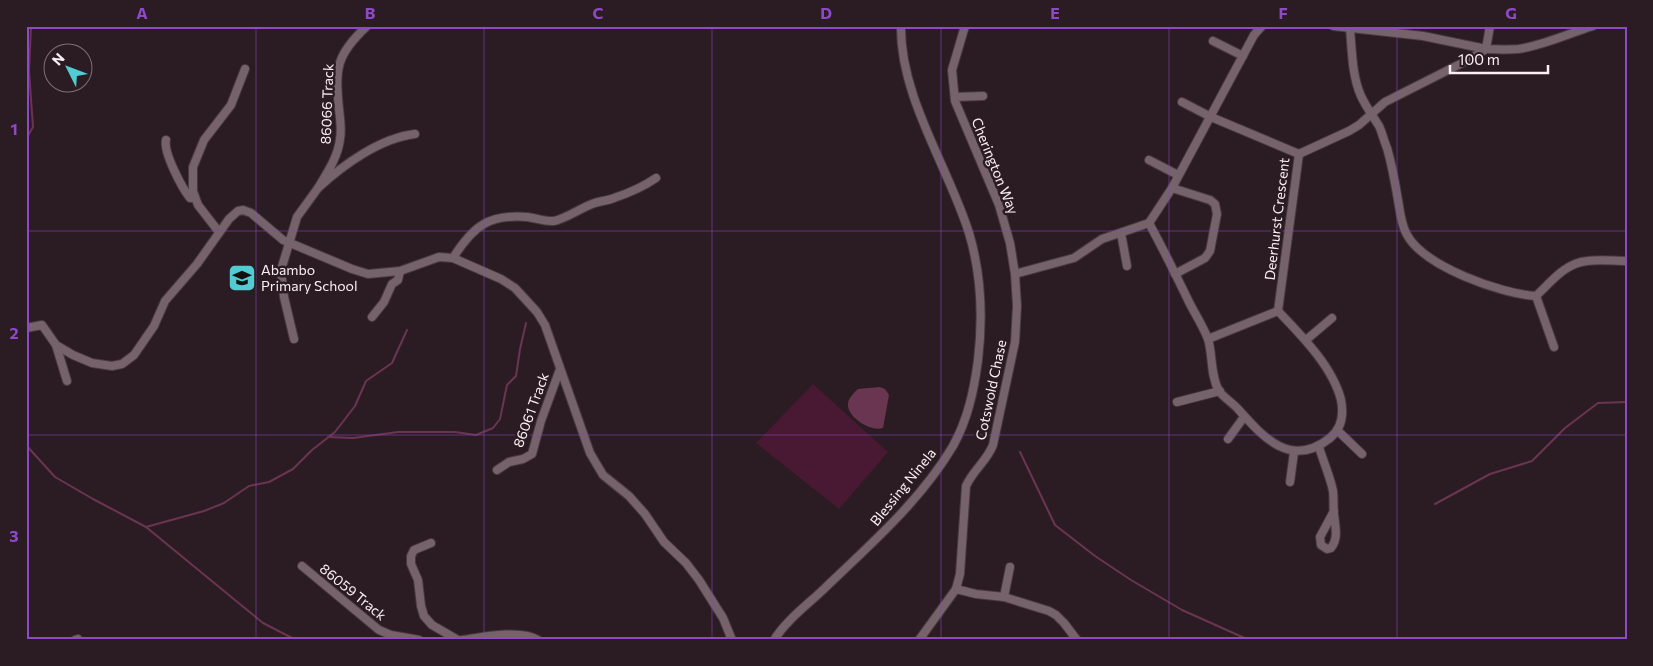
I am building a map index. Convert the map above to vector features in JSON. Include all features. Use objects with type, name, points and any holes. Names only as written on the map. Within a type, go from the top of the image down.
[{"type":"street","name":"86066 Track","points":[[294,339],[284,297],[281,270],[297,216],[318,188],[337,153],[341,125],[337,76],[339,63],[350,43],[367,26]]},
{"type":"street","name":"Blessing Ninela","points":[[774,640],[793,618],[887,529],[930,478],[952,446],[966,420],[974,384],[981,327],[975,258],[957,200],[911,90],[904,64],[901,26]]},
{"type":"street","name":"Cherington Way","points":[[965,26],[952,70],[954,97],[999,205],[1010,243],[1015,274]]},
{"type":"street","points":[[1015,274],[1074,258],[1102,239],[1149,223],[1172,188],[1254,35],[1262,26]]},
{"type":"street","points":[[1333,26],[1423,36],[1486,49],[1518,49],[1593,26]]},
{"type":"street","points":[[1423,36],[1425,26]]},
{"type":"street","points":[[1299,154],[1349,131],[1385,102],[1486,49],[1490,26]]},
{"type":"street","points":[[1354,28],[1354,65],[1360,94],[1370,115],[1380,128],[1388,150],[1394,173],[1401,220],[1412,244],[1420,251],[1469,280],[1500,289],[1536,296]]},
{"type":"street","points":[[1213,42],[1243,56]]},
{"type":"street","points":[[219,232],[198,205],[195,198],[193,167],[197,154],[211,129],[231,105],[245,69]]},
{"type":"street","name":"Cherington Way","points":[[954,97],[983,96]]},
{"type":"street","name":"Deerhurst Crescent","points":[[1182,102],[1211,117],[1299,154],[1278,311]]},
{"type":"street","name":"86066 Track","points":[[318,188],[340,169],[361,155],[393,138],[415,134]]},
{"type":"street","points":[[166,140],[166,148],[181,184],[190,198],[195,198]]},
{"type":"street","points":[[1149,160],[1178,176]]},
{"type":"street","points":[[453,258],[466,238],[491,220],[506,216],[557,220],[594,203],[633,191],[656,178]]},
{"type":"street","points":[[1172,188],[1210,200],[1215,204],[1217,214],[1212,246],[1208,255],[1175,274]]},
{"type":"street","points":[[56,345],[92,363],[112,366],[122,364],[128,360],[134,355],[154,326],[165,300],[198,264],[233,214],[243,210],[251,213],[275,234],[289,243],[368,274],[400,271],[439,257],[453,258],[501,279],[514,288],[537,312],[544,325],[596,466],[603,475],[630,496],[668,546],[686,563],[723,618],[732,640]]},
{"type":"street","points":[[1149,223],[1208,339],[1214,378],[1220,391],[1266,438],[1281,448],[1294,452],[1319,446],[1333,436],[1342,414],[1340,399],[1328,370],[1306,340],[1278,311],[1208,339]]},
{"type":"street","points":[[1121,232],[1127,266]]},
{"type":"street","points":[[1536,296],[1564,270],[1574,264],[1587,260],[1627,261]]},
{"type":"street","points":[[372,317],[384,302],[392,284],[398,280],[400,271]]},
{"type":"street","points":[[384,274],[387,282],[392,284]]},
{"type":"street","name":"Cotswold Chase","points":[[919,640],[956,589],[960,574],[966,486],[969,479],[989,455],[993,445],[1015,342],[1017,306],[1015,274]]},
{"type":"street","points":[[1536,296],[1554,347]]},
{"type":"street","points":[[1306,340],[1332,318]]},
{"type":"street","points":[[26,328],[42,325],[56,345],[67,381]]},
{"type":"street","name":"86061 Track","points":[[497,470],[509,462],[523,459],[532,454],[540,421],[560,369]]},
{"type":"street","points":[[1177,402],[1220,391]]},
{"type":"street","points":[[1228,438],[1244,417]]},
{"type":"street","points":[[1337,430],[1362,454]]},
{"type":"street","points":[[1319,446],[1332,488],[1334,511]]},
{"type":"street","points":[[1290,482],[1294,452]]},
{"type":"street","points":[[431,544],[414,550],[411,556],[411,564],[419,586],[421,606],[428,621],[458,640]]},
{"type":"street","name":"86059 Track","points":[[302,566],[379,630],[391,635],[419,640]]},
{"type":"street","points":[[1004,597],[1010,566]]},
{"type":"street","points":[[956,589],[976,594],[1004,597],[1049,611],[1056,615],[1077,640]]},
{"type":"street","points":[[462,640],[521,635],[538,640]]},
{"type":"shaded area","points":[[813,384],[888,452],[839,509],[756,443]]},
{"type":"shaded area","points":[[880,387],[885,389],[889,395],[883,428],[878,429],[867,426],[856,419],[849,411],[848,403],[851,396],[858,389]]},
{"type":"waterway","points":[[26,139],[33,127],[29,71],[31,26]]},
{"type":"waterway","points":[[328,437],[353,438],[398,432],[455,432],[476,435],[493,428],[500,419],[507,385],[516,376],[526,323]]},
{"type":"waterway","points":[[146,527],[204,511],[224,503],[249,486],[269,482],[293,469],[312,450],[335,432],[355,406],[366,381],[392,363],[407,330]]},
{"type":"waterway","points":[[1435,504],[1490,474],[1532,461],[1565,428],[1598,403],[1627,402]]},
{"type":"waterway","points":[[26,445],[55,477],[146,527],[263,623],[296,640]]},
{"type":"waterway","points":[[1020,452],[1055,525],[1095,556],[1131,580],[1182,610],[1249,640]]},
{"type":"place","name":"Abambo Primary School","points":[[242,278]]}]
